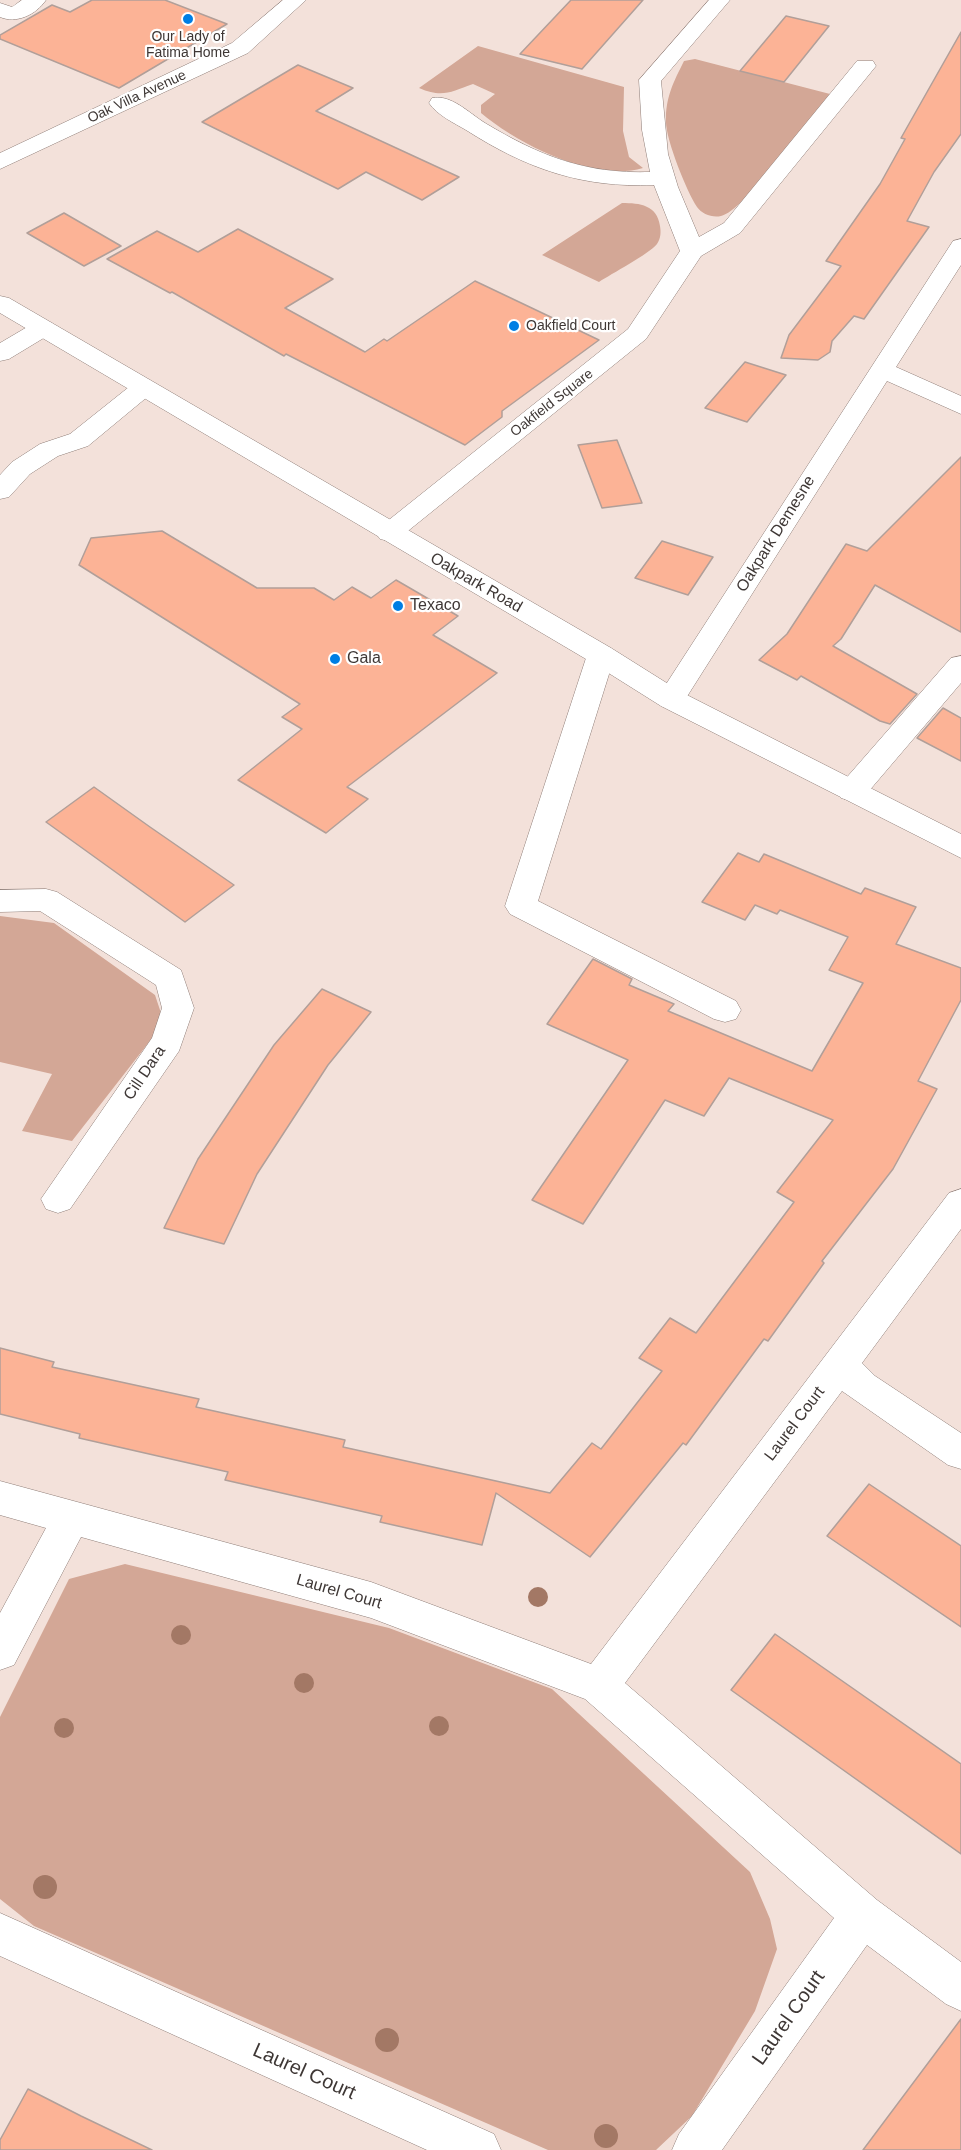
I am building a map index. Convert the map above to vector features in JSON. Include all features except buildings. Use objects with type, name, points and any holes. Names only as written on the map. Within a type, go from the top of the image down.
[{"type":"street","points":[[0,9],[13,15],[36,0]]},
{"type":"street","name":"Oak Villa Avenue","points":[[0,162],[240,48],[296,0]]},
{"type":"street","points":[[692,251],[684,225],[663,178],[651,128],[650,80],[720,0]]},
{"type":"street","name":"Oakfield Square","points":[[389,533],[637,334],[692,251],[732,228],[865,66]]},
{"type":"street","points":[[440,103],[494,139],[534,157],[584,175],[623,179],[663,178]]},
{"type":"street","name":"Oakpark Demesne","points":[[670,699],[961,246]]},
{"type":"street","name":"Oakpark Road","points":[[0,303],[389,533],[601,655],[670,699],[961,847]]},
{"type":"street","points":[[0,354],[43,328]]},
{"type":"street","points":[[881,369],[961,406]]},
{"type":"street","points":[[0,491],[21,468],[50,450],[79,440],[143,388]]},
{"type":"street","points":[[601,655],[521,906],[725,1010]]},
{"type":"street","points":[[852,791],[961,665]]},
{"type":"street","name":"Cill Dara","points":[[0,901],[46,900],[170,978],[178,1008],[166,1042],[58,1199]]},
{"type":"street","name":"Laurel Court","points":[[599,1686],[961,1203]]},
{"type":"street","points":[[839,1364],[862,1387],[961,1453]]},
{"type":"street","name":"Laurel Court","points":[[0,1498],[371,1600],[599,1686],[862,1915],[961,1989]]},
{"type":"street","points":[[0,1652],[72,1517]]},
{"type":"street","name":"Laurel Court","points":[[695,2150],[862,1915]]},
{"type":"street","name":"Laurel Court","points":[[0,1934],[478,2150]]},
{"type":"shaded area","points":[[478,46],[624,87],[623,131],[629,157],[643,168],[623,171],[602,170],[558,158],[536,148],[515,137],[481,113],[481,105],[495,94],[473,84],[440,93],[419,88]]},
{"type":"shaded area","points":[[695,59],[830,94],[746,198],[721,216],[708,215],[697,207],[678,166],[667,130],[667,105],[674,83],[684,61]]},
{"type":"shaded area","points":[[622,203],[647,207],[658,219],[661,233],[657,244],[638,258],[599,282],[542,255]]},
{"type":"shaded area","points":[[0,916],[54,923],[155,995],[162,1016],[153,1037],[72,1141],[22,1131],[52,1074],[0,1062]]},
{"type":"shaded area","points":[[125,1564],[389,1628],[552,1689],[750,1872],[770,1919],[777,1949],[755,2011],[692,2116],[656,2150],[548,2150],[34,1926],[0,1899],[0,1717],[69,1579]]},
{"type":"place","name":"Our Lady of Fatima Home","points":[[188,19]]},
{"type":"place","name":"Oakfield Court","points":[[514,326]]},
{"type":"place","name":"Texaco","points":[[398,606]]},
{"type":"place","name":"Gala","points":[[335,659]]}]
